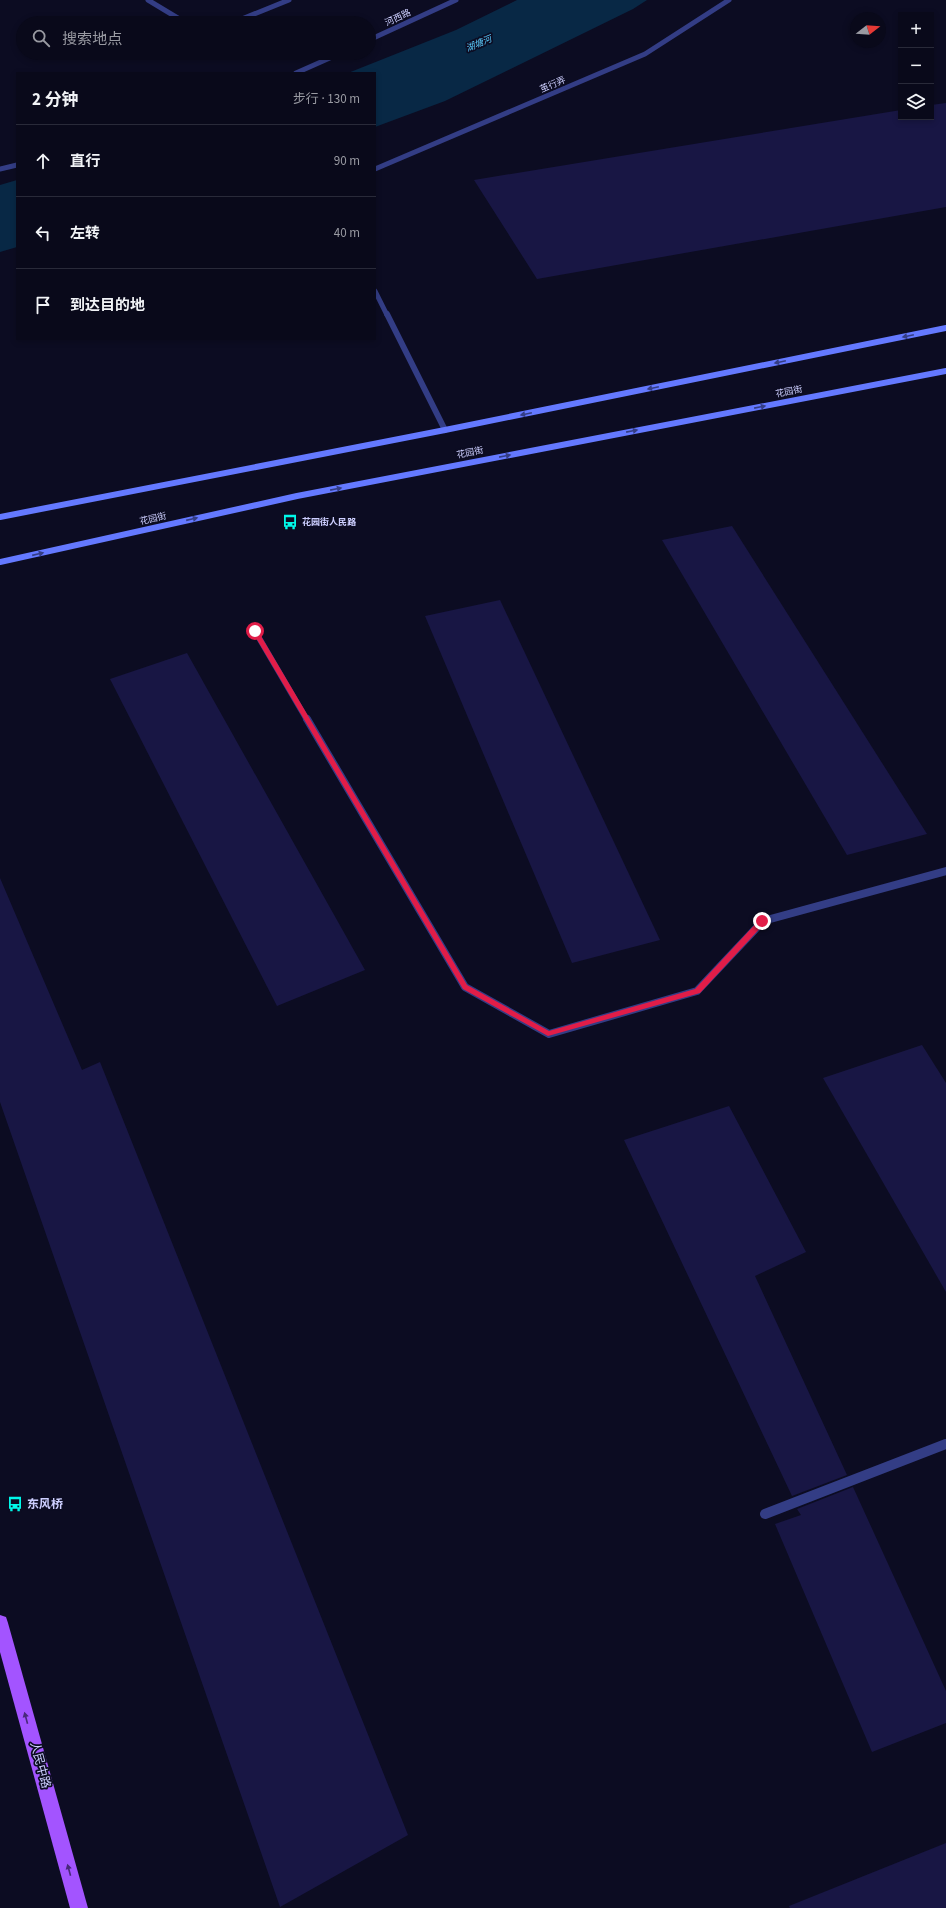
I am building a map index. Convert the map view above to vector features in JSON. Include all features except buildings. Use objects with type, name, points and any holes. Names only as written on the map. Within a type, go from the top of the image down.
[{"type":"main road","points":[[0,517],[445,430],[946,328]]},
{"type":"main road","name":"花园街","points":[[0,562],[297,496],[946,371]]},
{"type":"main road","name":"人民中路","points":[[0,1623],[79,1908]]},
{"type":"street","points":[[148,0],[174,16]]},
{"type":"street","points":[[249,16],[289,0]]},
{"type":"street","name":"河西路","points":[[376,37],[456,0]]},
{"type":"street","name":"茧行弄","points":[[376,169],[645,54],[729,0]]},
{"type":"street","points":[[298,72],[325,60]]},
{"type":"street","points":[[0,169],[16,165]]},
{"type":"street","points":[[376,293],[445,430]]},
{"type":"street","points":[[255,631],[465,987],[548,1034],[697,991],[762,921],[946,871]]},
{"type":"street","points":[[765,1514],[946,1444]]},
{"type":"water","name":"湖塘河","points":[[517,0],[647,0],[633,9],[445,101],[376,127],[376,72],[351,72],[456,30]]},
{"type":"water","points":[[16,180],[16,247],[0,252],[0,185]]},
{"type":"place","name":"花园街人民路","points":[[290,522]]},
{"type":"place","name":"东风桥","points":[[15,1504]]},
{"type":"route","points":[[255,631],[465,987],[548,1034],[697,991],[762,921]]}]
